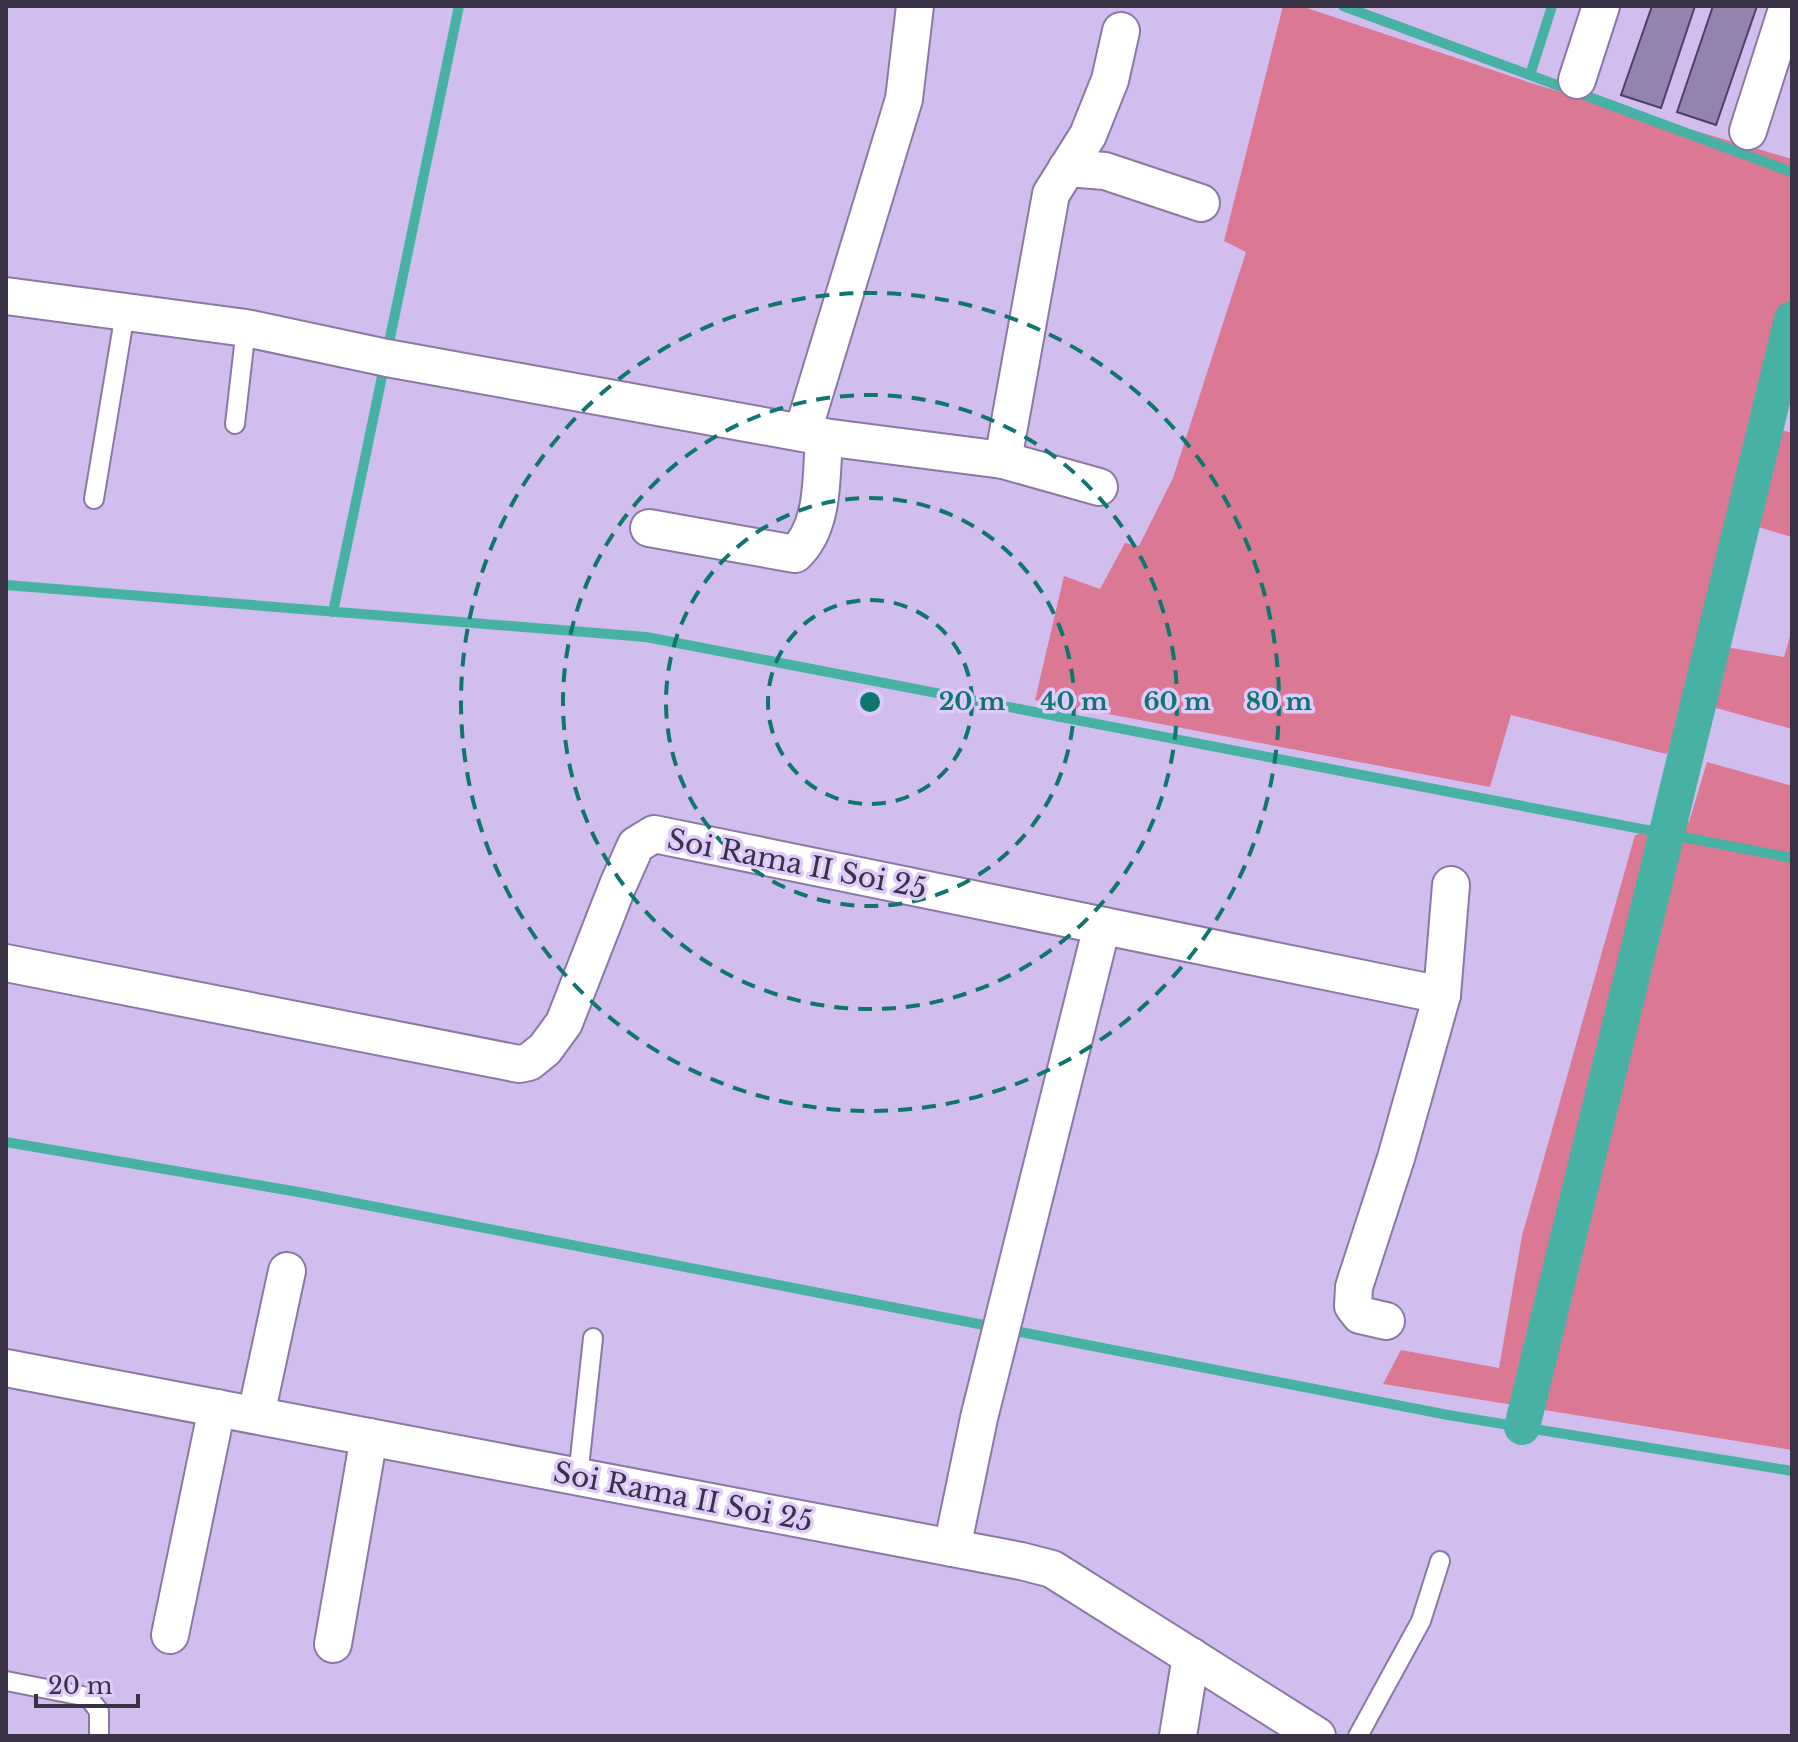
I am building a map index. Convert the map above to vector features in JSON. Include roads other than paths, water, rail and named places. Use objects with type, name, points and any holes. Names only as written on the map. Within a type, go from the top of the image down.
[{"type":"street","points":[[649,528],[795,554],[804,546],[817,515],[814,434],[904,99],[915,6]]},
{"type":"street","points":[[1577,80],[1601,6]]},
{"type":"street","points":[[1748,131],[1788,6]]},
{"type":"street","points":[[1003,460],[1051,194],[1088,135],[1110,80],[1121,31]]},
{"type":"street","points":[[1067,168],[1105,171],[1201,203]]},
{"type":"street","points":[[6,296],[246,328],[371,354],[814,434],[1003,460],[1099,487]]},
{"type":"street","name":"Soi Rama II Soi 25","points":[[6,963],[519,1064],[529,1062],[545,1049],[564,1023],[636,845],[654,834],[1442,995]]},
{"type":"street","points":[[1386,1321],[1360,1315],[1353,1306],[1354,1287],[1396,1158],[1442,995],[1451,885]]},
{"type":"street","points":[[952,1548],[979,1418],[1102,926]]},
{"type":"street","points":[[256,1415],[287,1271]]},
{"type":"street","name":"Soi Rama II Soi 25","points":[[6,1368],[1052,1569],[1317,1736]]},
{"type":"street","points":[[170,1635],[217,1408]]},
{"type":"street","points":[[333,1644],[369,1437]]},
{"type":"street","points":[[1178,1736],[1191,1656]]},
{"type":"lane","points":[[94,499],[125,313]]},
{"type":"lane","points":[[235,424],[246,328]]},
{"type":"lane","points":[[578,1477],[593,1338]]},
{"type":"lane","points":[[1358,1736],[1421,1621],[1440,1561]]},
{"type":"lane","points":[[6,1681],[88,1697],[99,1711],[99,1736]]},
{"type":"waterway","points":[[333,612],[459,6]]},
{"type":"waterway","points":[[1343,6],[1792,172]]},
{"type":"waterway","points":[[1530,75],[1552,6]]},
{"type":"waterway","points":[[1522,1427],[1792,319]]},
{"type":"waterway","points":[[6,585],[646,637],[1792,858]]},
{"type":"waterway","points":[[6,1142],[304,1193],[1448,1415],[1792,1471]]}]
